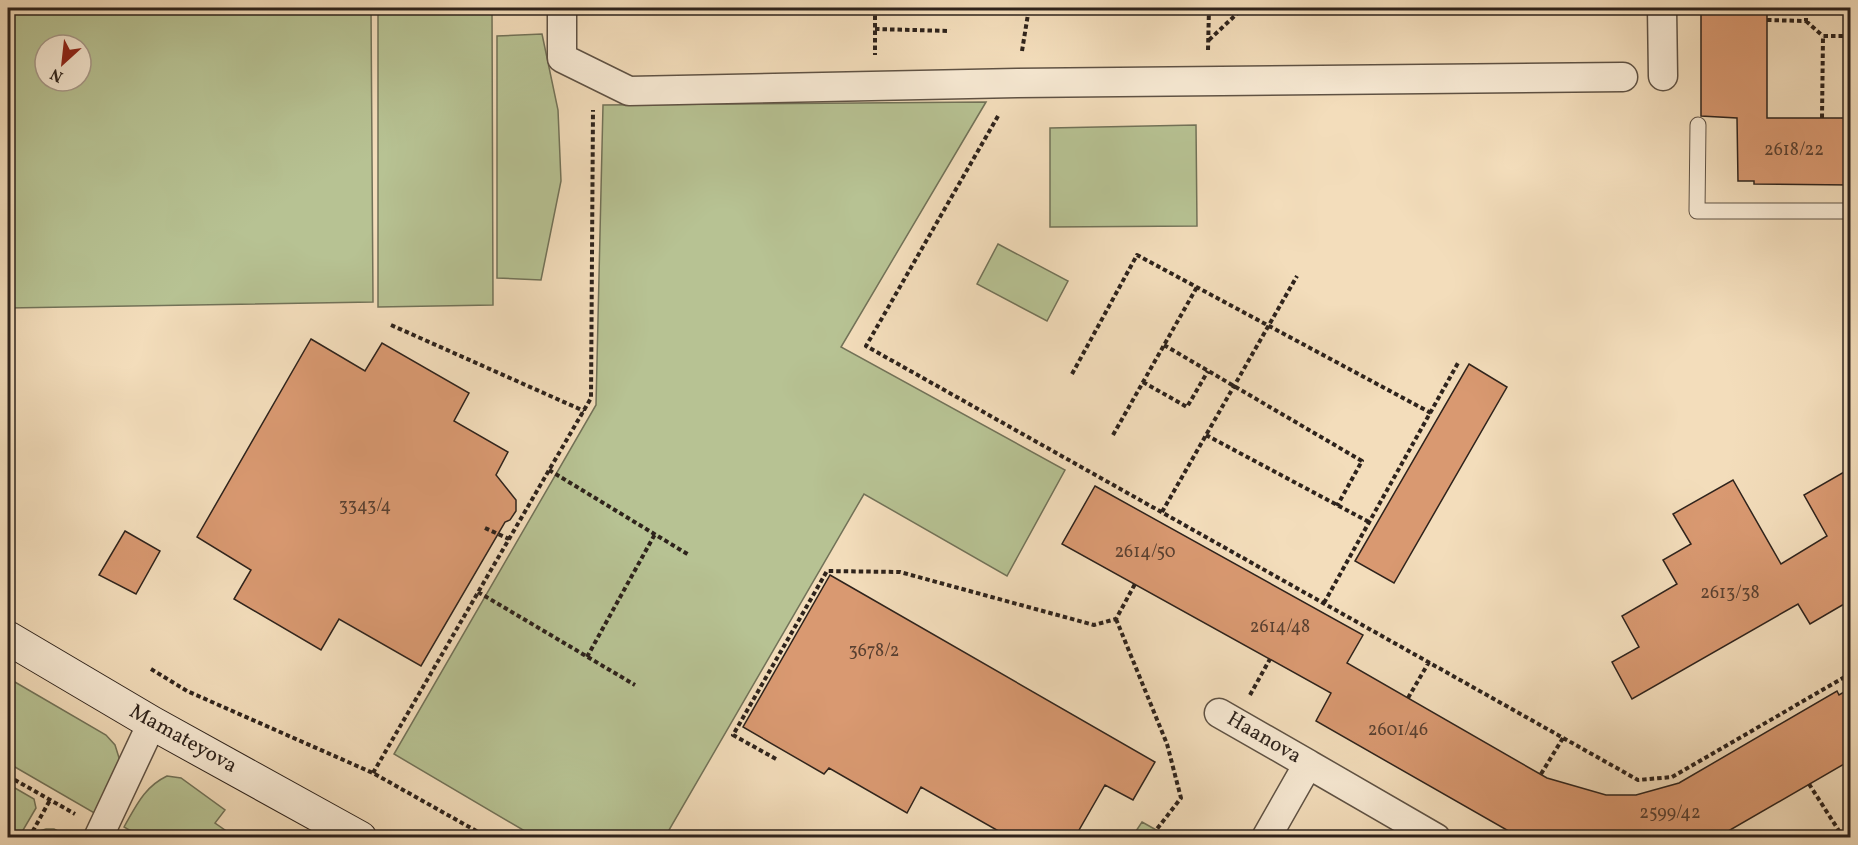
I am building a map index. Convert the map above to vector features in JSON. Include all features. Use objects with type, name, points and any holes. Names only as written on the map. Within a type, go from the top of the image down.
[{"type":"street","points":[[561,8],[562,58],[629,91],[1017,83],[1623,77]]},
{"type":"street","points":[[1662,8],[1663,76]]},
{"type":"street","name":"Mamateyova","points":[[8,638],[152,723],[360,837]]},
{"type":"street","name":"Haanova","points":[[1219,713],[1436,837]]},
{"type":"street","points":[[100,833],[152,723]]},
{"type":"street","name":"Haanova","points":[[1266,837],[1318,769]]},
{"type":"lane","points":[[1698,125],[1697,211],[1851,211]]},
{"type":"path","points":[[875,8],[875,86]]},
{"type":"path","points":[[1029,8],[1017,83],[866,346],[1638,780],[1671,777],[1851,674]]},
{"type":"path","points":[[1209,8],[1209,81]]},
{"type":"path","points":[[1209,40],[1243,8]]},
{"type":"path","points":[[1806,8],[1806,21]]},
{"type":"path","points":[[1767,20],[1806,21],[1823,36],[1851,36]]},
{"type":"path","points":[[875,29],[950,31]]},
{"type":"path","points":[[1822,118],[1823,36]]},
{"type":"path","points":[[373,773],[591,398],[593,74]]},
{"type":"path","points":[[1072,374],[1137,255],[1431,413]]},
{"type":"path","points":[[1162,512],[1297,276]]},
{"type":"path","points":[[1113,435],[1197,287]]},
{"type":"path","points":[[392,325],[584,411]]},
{"type":"path","points":[[1164,345],[1362,461],[1337,506]]},
{"type":"path","points":[[1323,603],[1458,363]]},
{"type":"path","points":[[1143,382],[1187,406],[1208,371]]},
{"type":"path","points":[[1206,435],[1369,522]]},
{"type":"path","points":[[549,470],[689,555]]},
{"type":"path","points":[[485,528],[509,539]]},
{"type":"path","points":[[587,657],[655,534]]},
{"type":"path","points":[[776,759],[733,735],[827,571],[900,572],[1094,624],[1116,620]]},
{"type":"path","points":[[1116,620],[1135,584]]},
{"type":"path","points":[[478,592],[635,685]]},
{"type":"path","points":[[1116,620],[1167,744],[1181,798],[1150,837]]},
{"type":"path","points":[[1249,696],[1270,659]]},
{"type":"path","points":[[1408,698],[1429,662]]},
{"type":"path","points":[[152,669],[187,691],[373,773],[487,837]]},
{"type":"path","points":[[1541,774],[1563,738]]},
{"type":"path","points":[[8,776],[100,833]]},
{"type":"path","points":[[1809,784],[1841,834]]},
{"type":"path","points":[[29,837],[50,800]]},
{"type":"green space","points":[[8,8],[371,8],[373,302],[8,308]]},
{"type":"green space","points":[[378,8],[492,8],[493,305],[378,307]]},
{"type":"green space","points":[[542,34],[558,110],[561,181],[541,280],[497,278],[497,36]]},
{"type":"green space","points":[[986,102],[841,347],[1065,470],[1007,576],[864,494],[665,837],[535,837],[394,754],[596,405],[603,105]]},
{"type":"green space","points":[[1196,125],[1197,226],[1050,227],[1050,128]]},
{"type":"green space","points":[[998,244],[1068,281],[1047,321],[977,284]]},
{"type":"green space","points":[[8,678],[106,735],[115,745],[121,764],[96,814],[8,763]]},
{"type":"green space","points":[[167,776],[181,778],[225,810],[215,823],[235,837],[141,837],[124,827],[146,791]]},
{"type":"green space","points":[[8,784],[34,799],[36,808],[19,837],[8,837]]},
{"type":"green space","points":[[1142,822],[1169,837],[1132,837]]},
{"type":"green space","points":[[54,829],[70,837],[36,837],[40,831]]},
{"type":"building","points":[[1701,8],[1767,8],[1767,118],[1851,118],[1851,185],[1754,184],[1754,181],[1738,181],[1737,118],[1701,116]]},
{"type":"building","points":[[311,339],[365,371],[382,343],[469,393],[454,421],[508,452],[496,475],[516,500],[516,511],[510,520],[505,522],[421,666],[339,619],[321,650],[234,599],[251,570],[197,537]]},
{"type":"building","points":[[1469,364],[1507,387],[1394,583],[1355,561]]},
{"type":"building","points":[[1851,468],[1851,600],[1810,624],[1798,604],[1632,699],[1612,662],[1639,647],[1622,616],[1677,584],[1663,560],[1691,544],[1673,514],[1733,480],[1781,564],[1827,536],[1804,495]]},
{"type":"building","points":[[1095,486],[1363,635],[1347,663],[1547,778],[1606,795],[1636,795],[1679,783],[1837,691],[1839,695],[1851,688],[1851,760],[1718,837],[1519,837],[1316,721],[1331,693],[1062,544]]},
{"type":"building","points":[[125,531],[160,551],[136,594],[99,575]]},
{"type":"building","points":[[830,575],[1155,762],[1133,800],[1105,785],[1075,837],[1009,837],[921,787],[907,813],[829,768],[824,774],[743,727]]}]
